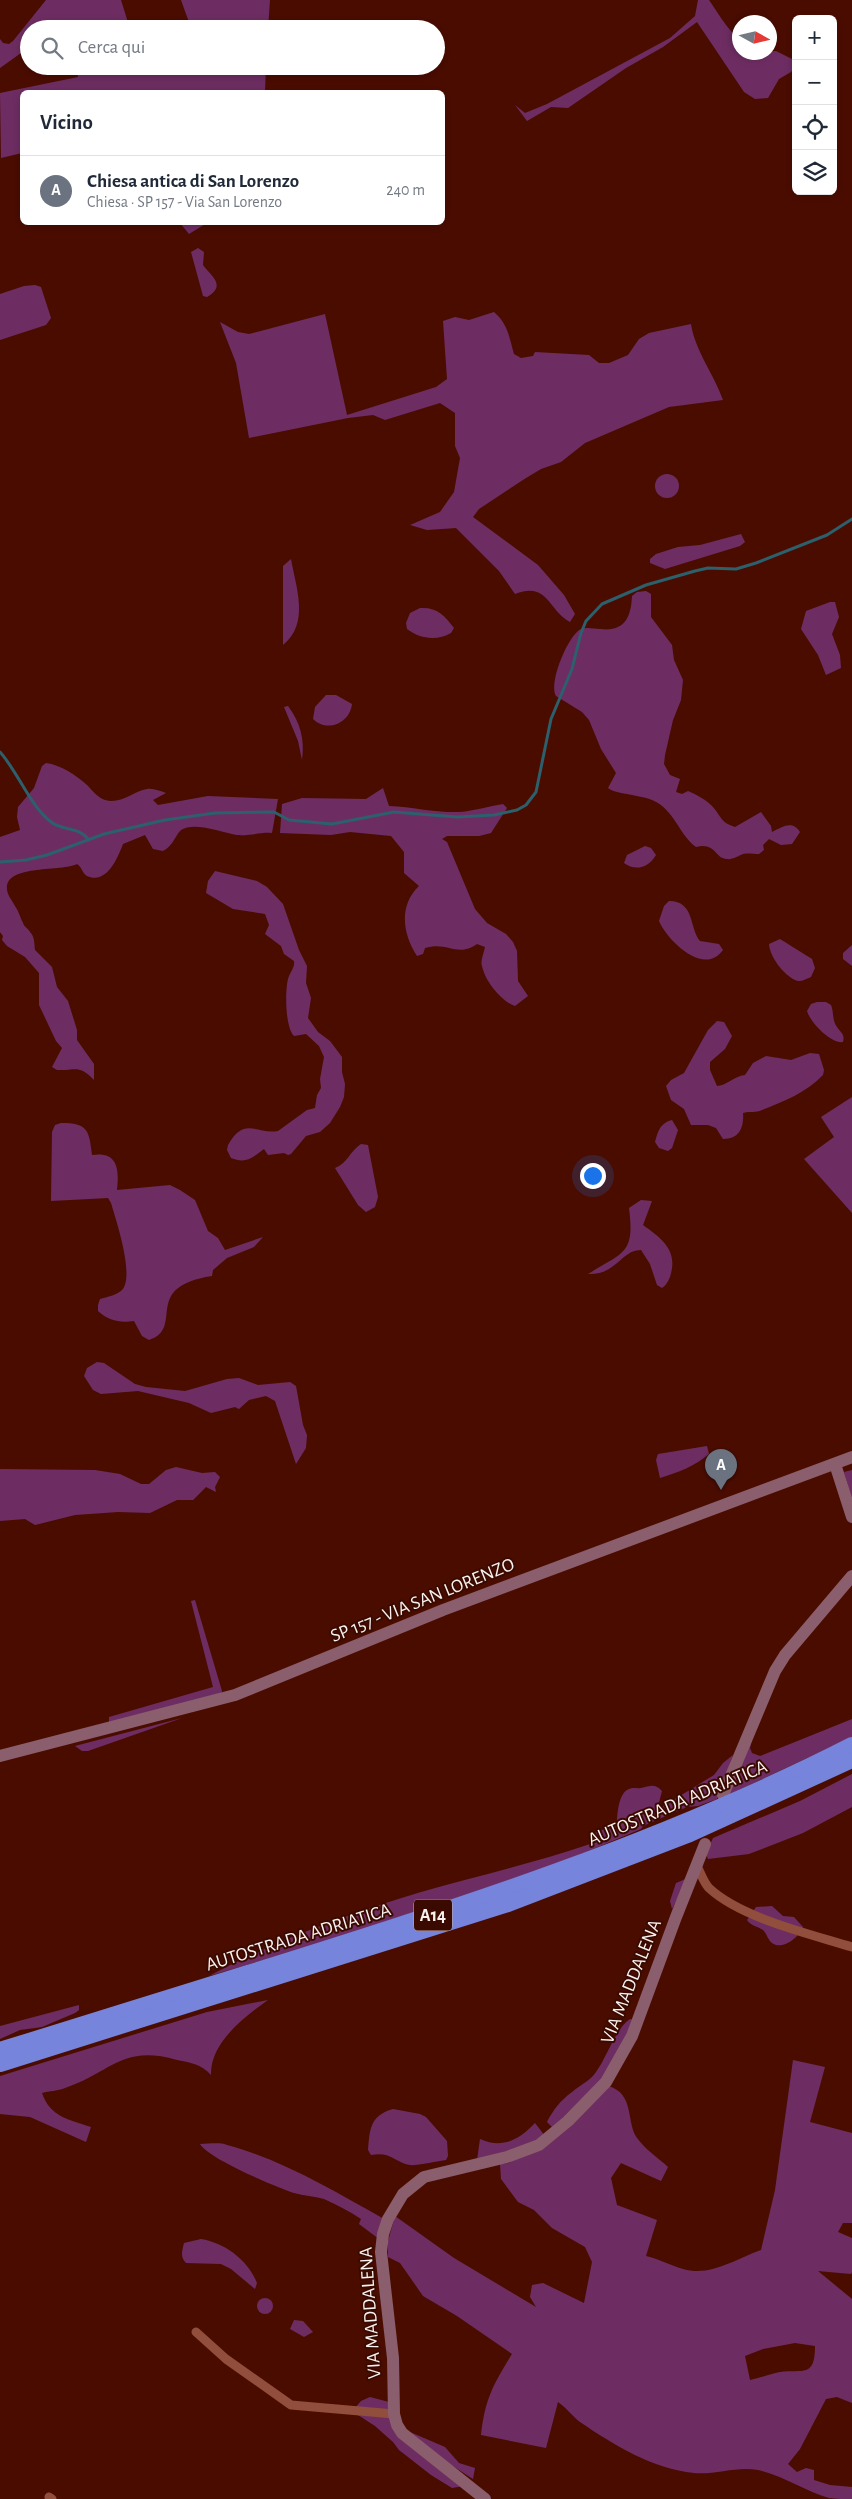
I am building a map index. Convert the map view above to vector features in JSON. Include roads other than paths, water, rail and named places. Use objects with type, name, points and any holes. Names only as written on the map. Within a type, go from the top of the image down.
[{"type":"highway","name":"AUTOSTRADA ADRIATICA","points":[[0,2050],[406,1924],[536,1880],[708,1812],[852,1745]]},
{"type":"highway","name":"AUTOSTRADA ADRIATICA","points":[[0,2064],[508,1904],[682,1838],[852,1760]]},
{"type":"street","name":"SP 157 - VIA SAN LORENZO","points":[[0,1756],[234,1695],[443,1610],[852,1457]]},
{"type":"street","points":[[835,1464],[852,1517]]},
{"type":"street","points":[[723,1795],[775,1671],[785,1655],[852,1576]]},
{"type":"street","name":"VIA MADDALENA","points":[[485,2499],[402,2433],[397,2425],[394,2414],[393,2358],[381,2252],[383,2234],[388,2219],[403,2194],[424,2176],[506,2157],[539,2145],[568,2121],[606,2082],[632,2036],[676,1916],[698,1868],[706,1844]]},
{"type":"street","points":[[698,1868],[707,1887],[727,1901],[767,1920],[852,1947]]},
{"type":"street","points":[[196,2332],[226,2360],[292,2405],[394,2414]]},
{"type":"waterway","points":[[0,862],[26,860],[47,855],[104,834],[165,820],[215,813],[274,812],[289,820],[332,824],[394,812],[457,817],[494,815],[517,810],[526,805],[536,792],[551,719],[572,669],[581,633],[586,621],[602,604],[646,585],[695,571],[708,568],[736,569],[756,563],[827,535],[852,519]]},
{"type":"waterway","points":[[0,752],[13,769],[30,798],[51,822],[80,833],[89,840]]},
{"type":"place","name":"Chiesa antica di San Lorenzo","points":[[721,1490]]}]
